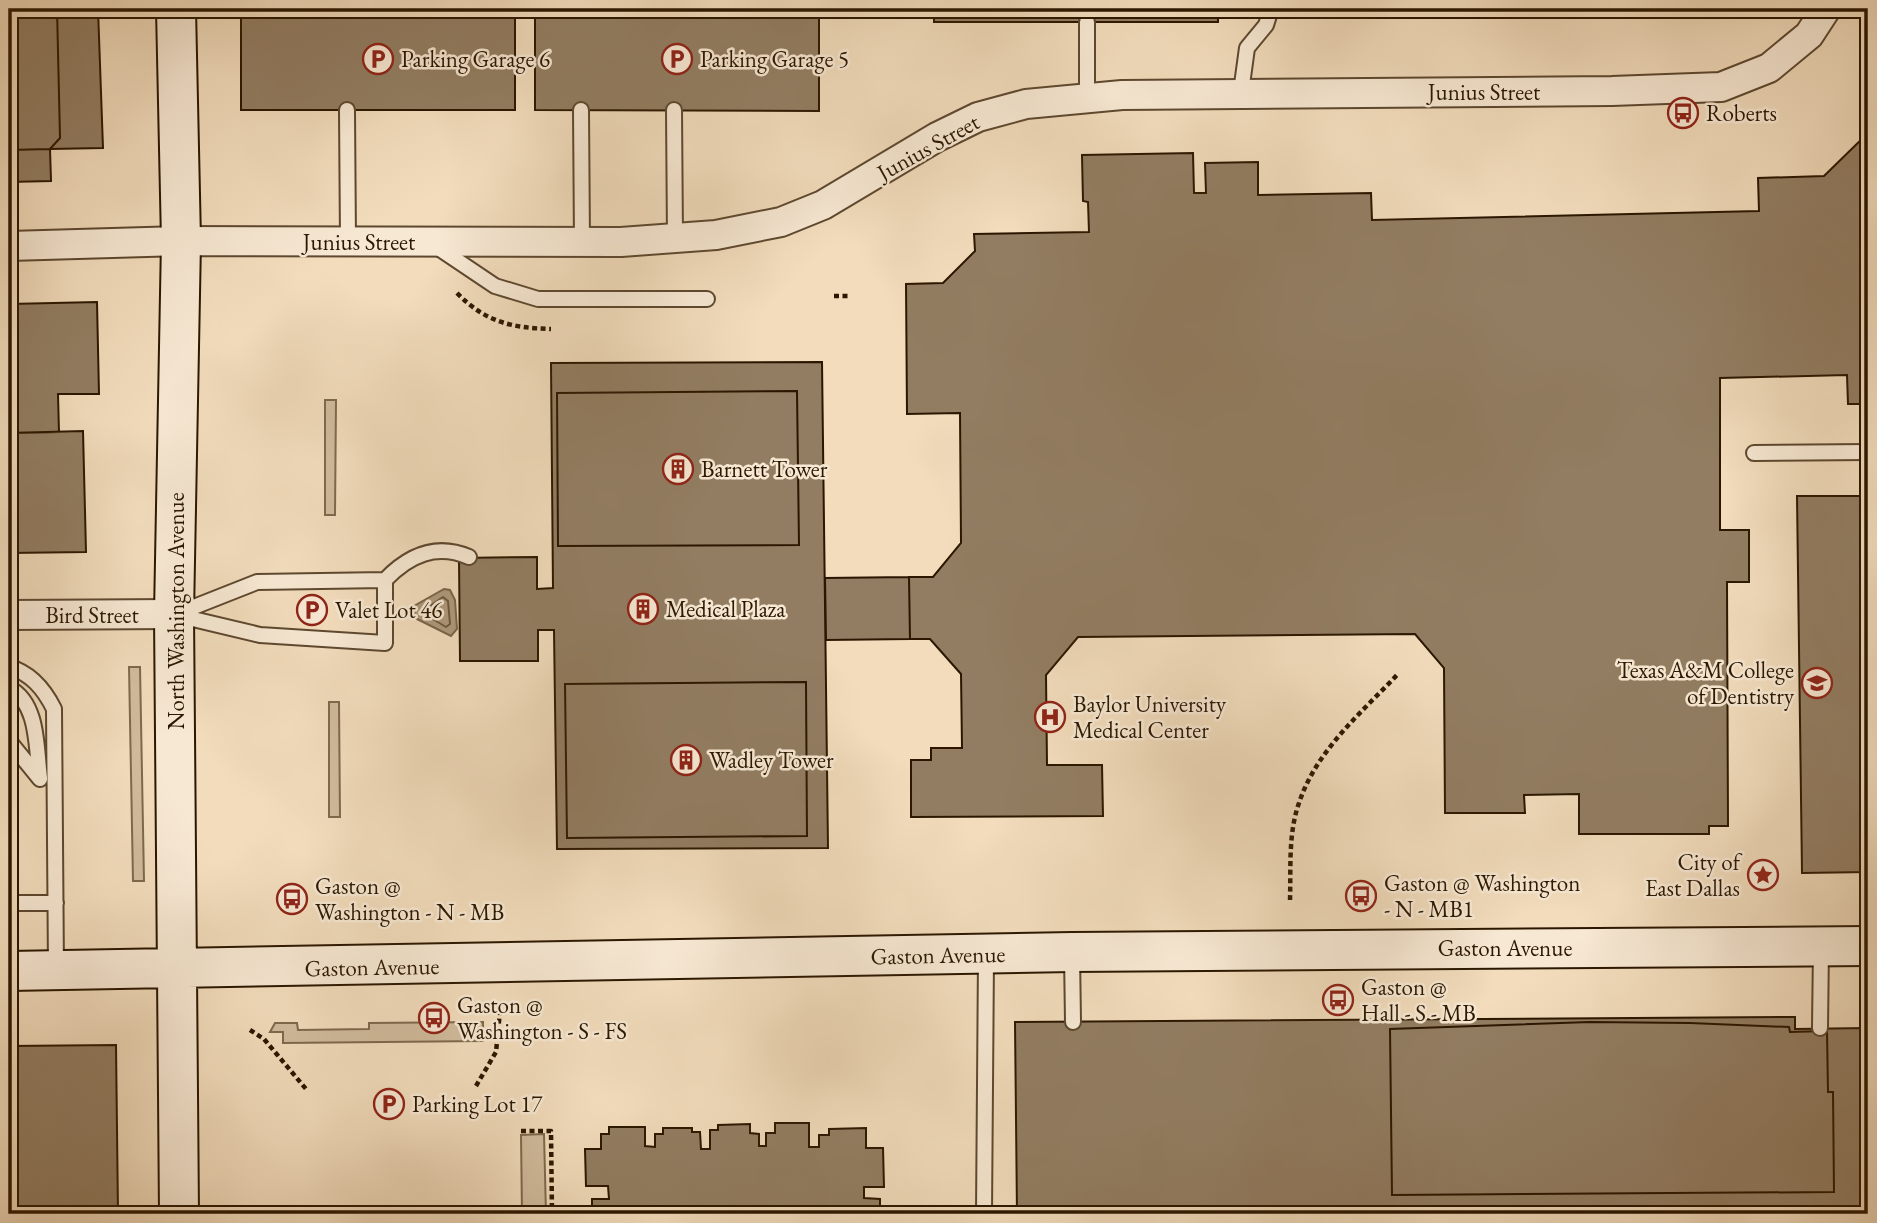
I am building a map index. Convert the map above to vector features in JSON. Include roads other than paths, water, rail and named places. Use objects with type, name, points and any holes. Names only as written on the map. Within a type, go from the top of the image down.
[{"type":"street","name":"North Washington Avenue","points":[[176,9],[181,241],[174,614],[179,1214]]},
{"type":"street","name":"Junius Street","points":[[9,246],[181,241],[582,242],[716,234],[781,222],[828,203],[937,137],[978,117],[1026,104],[1087,96],[1241,92],[1612,91],[1721,87],[1769,68],[1809,34],[1826,9]]},
{"type":"street","name":"Bird Street","points":[[9,615],[174,614]]},
{"type":"street","name":"Gaston Avenue","points":[[9,971],[177,971],[1072,952],[1868,946]]},
{"type":"lane","points":[[1241,92],[1247,48],[1266,25],[1272,9]]},
{"type":"lane","points":[[1087,22],[1087,96]]},
{"type":"lane","points":[[347,110],[348,242]]},
{"type":"lane","points":[[582,110],[582,242]]},
{"type":"lane","points":[[674,110],[675,238]]},
{"type":"lane","points":[[430,242],[495,286],[538,299],[708,299]]},
{"type":"lane","points":[[1754,453],[1868,452]]},
{"type":"lane","points":[[174,614],[260,635],[385,642],[385,580],[398,566],[416,554],[436,550],[457,552],[469,557]]},
{"type":"lane","points":[[174,614],[257,582],[385,580]]},
{"type":"lane","points":[[9,667],[30,677],[45,691],[54,709],[56,971]]},
{"type":"lane","points":[[9,688],[22,697],[29,707],[40,778]]},
{"type":"lane","points":[[9,741],[55,796]]},
{"type":"lane","points":[[9,903],[56,903]]},
{"type":"lane","points":[[1820,1028],[1821,946]]},
{"type":"lane","points":[[1072,952],[1073,1022]]},
{"type":"lane","points":[[984,1214],[986,954]]},
{"type":"water","points":[[444,589],[450,590],[455,600],[457,629],[451,636],[415,618],[414,606]]},
{"type":"place","name":"Parking Garage 6","points":[[378,59]]},
{"type":"place","name":"Parking Garage 5","points":[[677,59]]},
{"type":"place","name":"Roberts","points":[[1683,113]]},
{"type":"place","name":"Barnett Tower","points":[[678,469]]},
{"type":"place","name":"Medical Plaza","points":[[643,609]]},
{"type":"place","name":"Valet Lot 46","points":[[312,610]]},
{"type":"place","name":"Texas A&M College of Dentistry","points":[[1817,683]]},
{"type":"place","name":"Baylor University Medical Center","points":[[1050,717]]},
{"type":"place","name":"Wadley Tower","points":[[686,760]]},
{"type":"place","name":"City of East Dallas","points":[[1763,875]]},
{"type":"place","name":"Gaston @ Washington - N - MB1","points":[[1361,896]]},
{"type":"place","name":"Gaston @ Washington - N - MB","points":[[292,899]]},
{"type":"place","name":"Gaston @ Hall - S - MB","points":[[1338,1000]]},
{"type":"place","name":"Gaston @ Washington - S - FS","points":[[434,1018]]},
{"type":"place","name":"Parking Lot 17","points":[[389,1104]]}]
